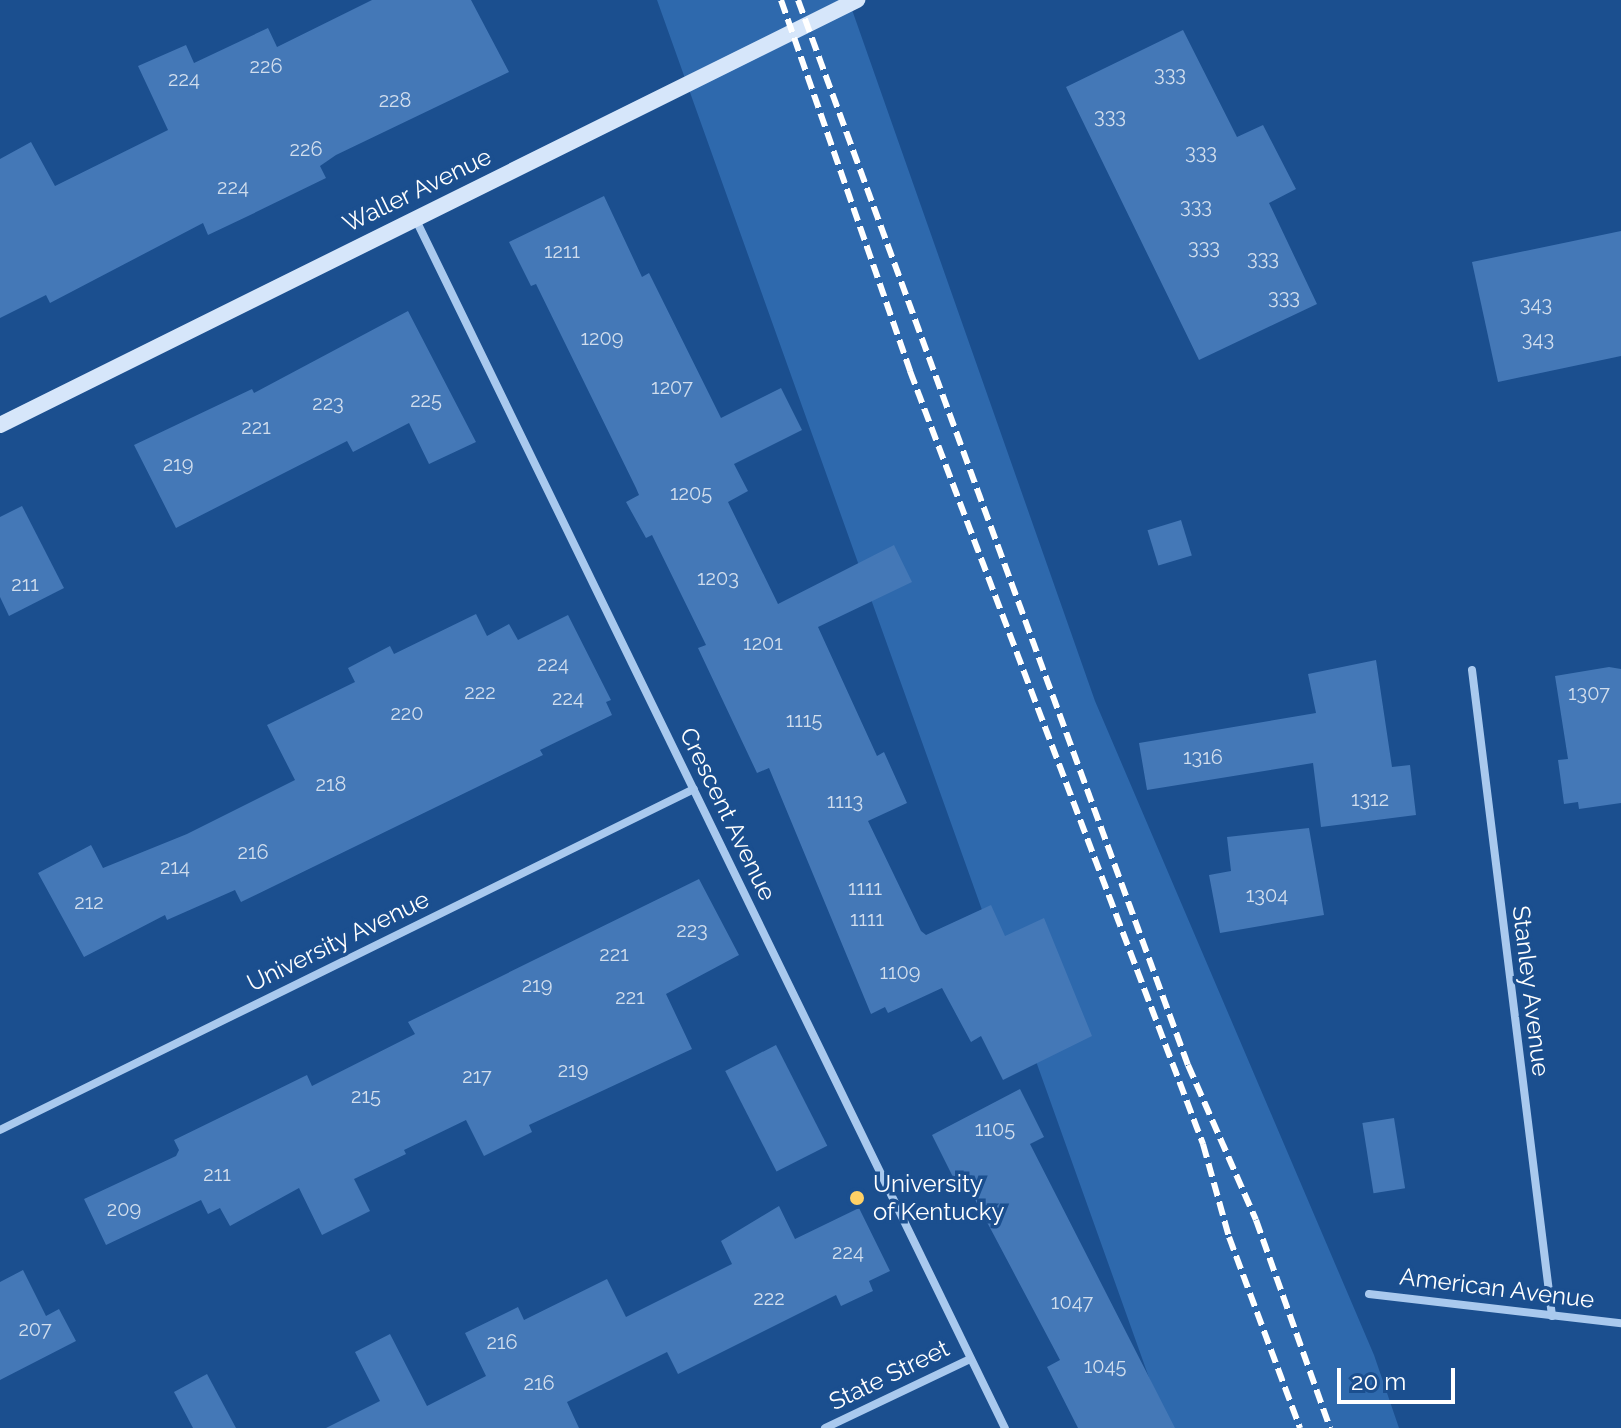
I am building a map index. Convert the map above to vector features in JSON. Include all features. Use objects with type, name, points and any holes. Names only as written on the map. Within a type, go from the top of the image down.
[{"type":"main road","name":"Waller Avenue","points":[[0,425],[857,0]]},
{"type":"street","name":"Crescent Avenue","points":[[415,218],[1005,1428]]},
{"type":"street","name":"Stanley Avenue","points":[[1472,670],[1552,1316]]},
{"type":"street","name":"University Avenue","points":[[0,1130],[694,789]]},
{"type":"street","name":"American Avenue","points":[[1369,1294],[1621,1323]]},
{"type":"street","name":"State Street","points":[[825,1428],[970,1359]]},
{"type":"shaded area","points":[[657,0],[857,0],[850,4],[1095,701],[1374,1355],[1399,1428],[1167,1428]]},
{"type":"building","points":[[372,0],[471,0],[509,72],[336,155],[320,166],[326,178],[246,217],[208,235],[203,223],[50,303],[46,295],[0,318],[0,159],[31,142],[55,186],[168,130],[138,66],[186,45],[194,63],[268,28],[277,47]]},
{"type":"building","points":[[1183,30],[1237,137],[1263,125],[1296,189],[1269,203],[1317,304],[1199,360],[1066,87]]},
{"type":"building","points":[[604,196],[642,277],[649,273],[721,418],[781,388],[802,430],[734,464],[748,491],[728,502],[778,604],[894,545],[912,582],[818,627],[877,756],[884,752],[907,803],[868,821],[921,931],[926,935],[991,905],[1005,936],[1044,918],[1092,1036],[1003,1080],[981,1036],[971,1042],[942,988],[888,1013],[885,1007],[871,1014],[769,768],[757,773],[698,648],[706,645],[652,535],[646,538],[626,502],[639,495],[636,488],[536,284],[531,286],[509,242]]},
{"type":"building","points":[[1621,231],[1621,356],[1498,382],[1472,262]]},
{"type":"building","points":[[408,311],[476,442],[429,464],[409,423],[353,452],[347,441],[176,528],[134,445],[252,389],[254,393]]},
{"type":"building","points":[[22,506],[64,588],[9,616],[0,597],[0,517]]},
{"type":"building","points":[[1181,520],[1192,555],[1158,566],[1148,530]]},
{"type":"building","points":[[476,614],[487,636],[509,624],[518,640],[568,615],[611,700],[606,702],[612,715],[540,750],[543,755],[241,902],[235,890],[167,920],[165,915],[84,957],[38,873],[91,845],[103,868],[187,834],[295,780],[267,725],[355,682],[348,668],[390,646],[394,654]]},
{"type":"building","points":[[1376,660],[1392,767],[1410,765],[1416,815],[1321,827],[1313,763],[1147,790],[1139,743],[1316,713],[1308,674]]},
{"type":"building","points":[[1609,667],[1621,669],[1621,803],[1579,809],[1578,802],[1564,804],[1558,760],[1568,759],[1555,676]]},
{"type":"building","points":[[1309,828],[1324,915],[1220,933],[1209,875],[1231,871],[1227,837]]},
{"type":"building","points":[[699,879],[739,955],[666,994],[692,1049],[529,1125],[532,1132],[484,1156],[466,1120],[404,1150],[406,1154],[354,1179],[370,1211],[322,1235],[299,1188],[230,1226],[220,1208],[208,1214],[201,1200],[106,1245],[84,1199],[176,1156],[179,1150],[174,1140],[307,1075],[312,1086],[415,1034],[408,1022]]},
{"type":"building","points":[[776,1045],[827,1146],[777,1172],[725,1071]]},
{"type":"building","points":[[1020,1089],[1044,1137],[1030,1144],[1175,1428],[1078,1428],[1047,1367],[1060,1360],[961,1173],[953,1177],[932,1135]]},
{"type":"building","points":[[1394,1118],[1405,1188],[1374,1193],[1362,1123]]},
{"type":"building","points":[[779,1206],[795,1239],[859,1208],[890,1271],[869,1281],[873,1291],[841,1306],[836,1295],[678,1374],[667,1352],[567,1402],[579,1428],[326,1428],[380,1401],[355,1352],[390,1334],[427,1406],[486,1376],[465,1333],[518,1307],[524,1320],[607,1279],[626,1317],[732,1264],[721,1241]]},
{"type":"building","points":[[23,1270],[46,1316],[59,1309],[76,1341],[0,1380],[0,1282]]},
{"type":"building","points":[[207,1374],[236,1428],[193,1428],[174,1392]]},
{"type":"railway","points":[[781,0],[910,371],[1203,1144],[1229,1237],[1300,1428]]},
{"type":"railway","points":[[798,0],[1188,1065],[1256,1220],[1330,1428]]},
{"type":"place","name":"University of Kentucky","points":[[857,1198]]}]
